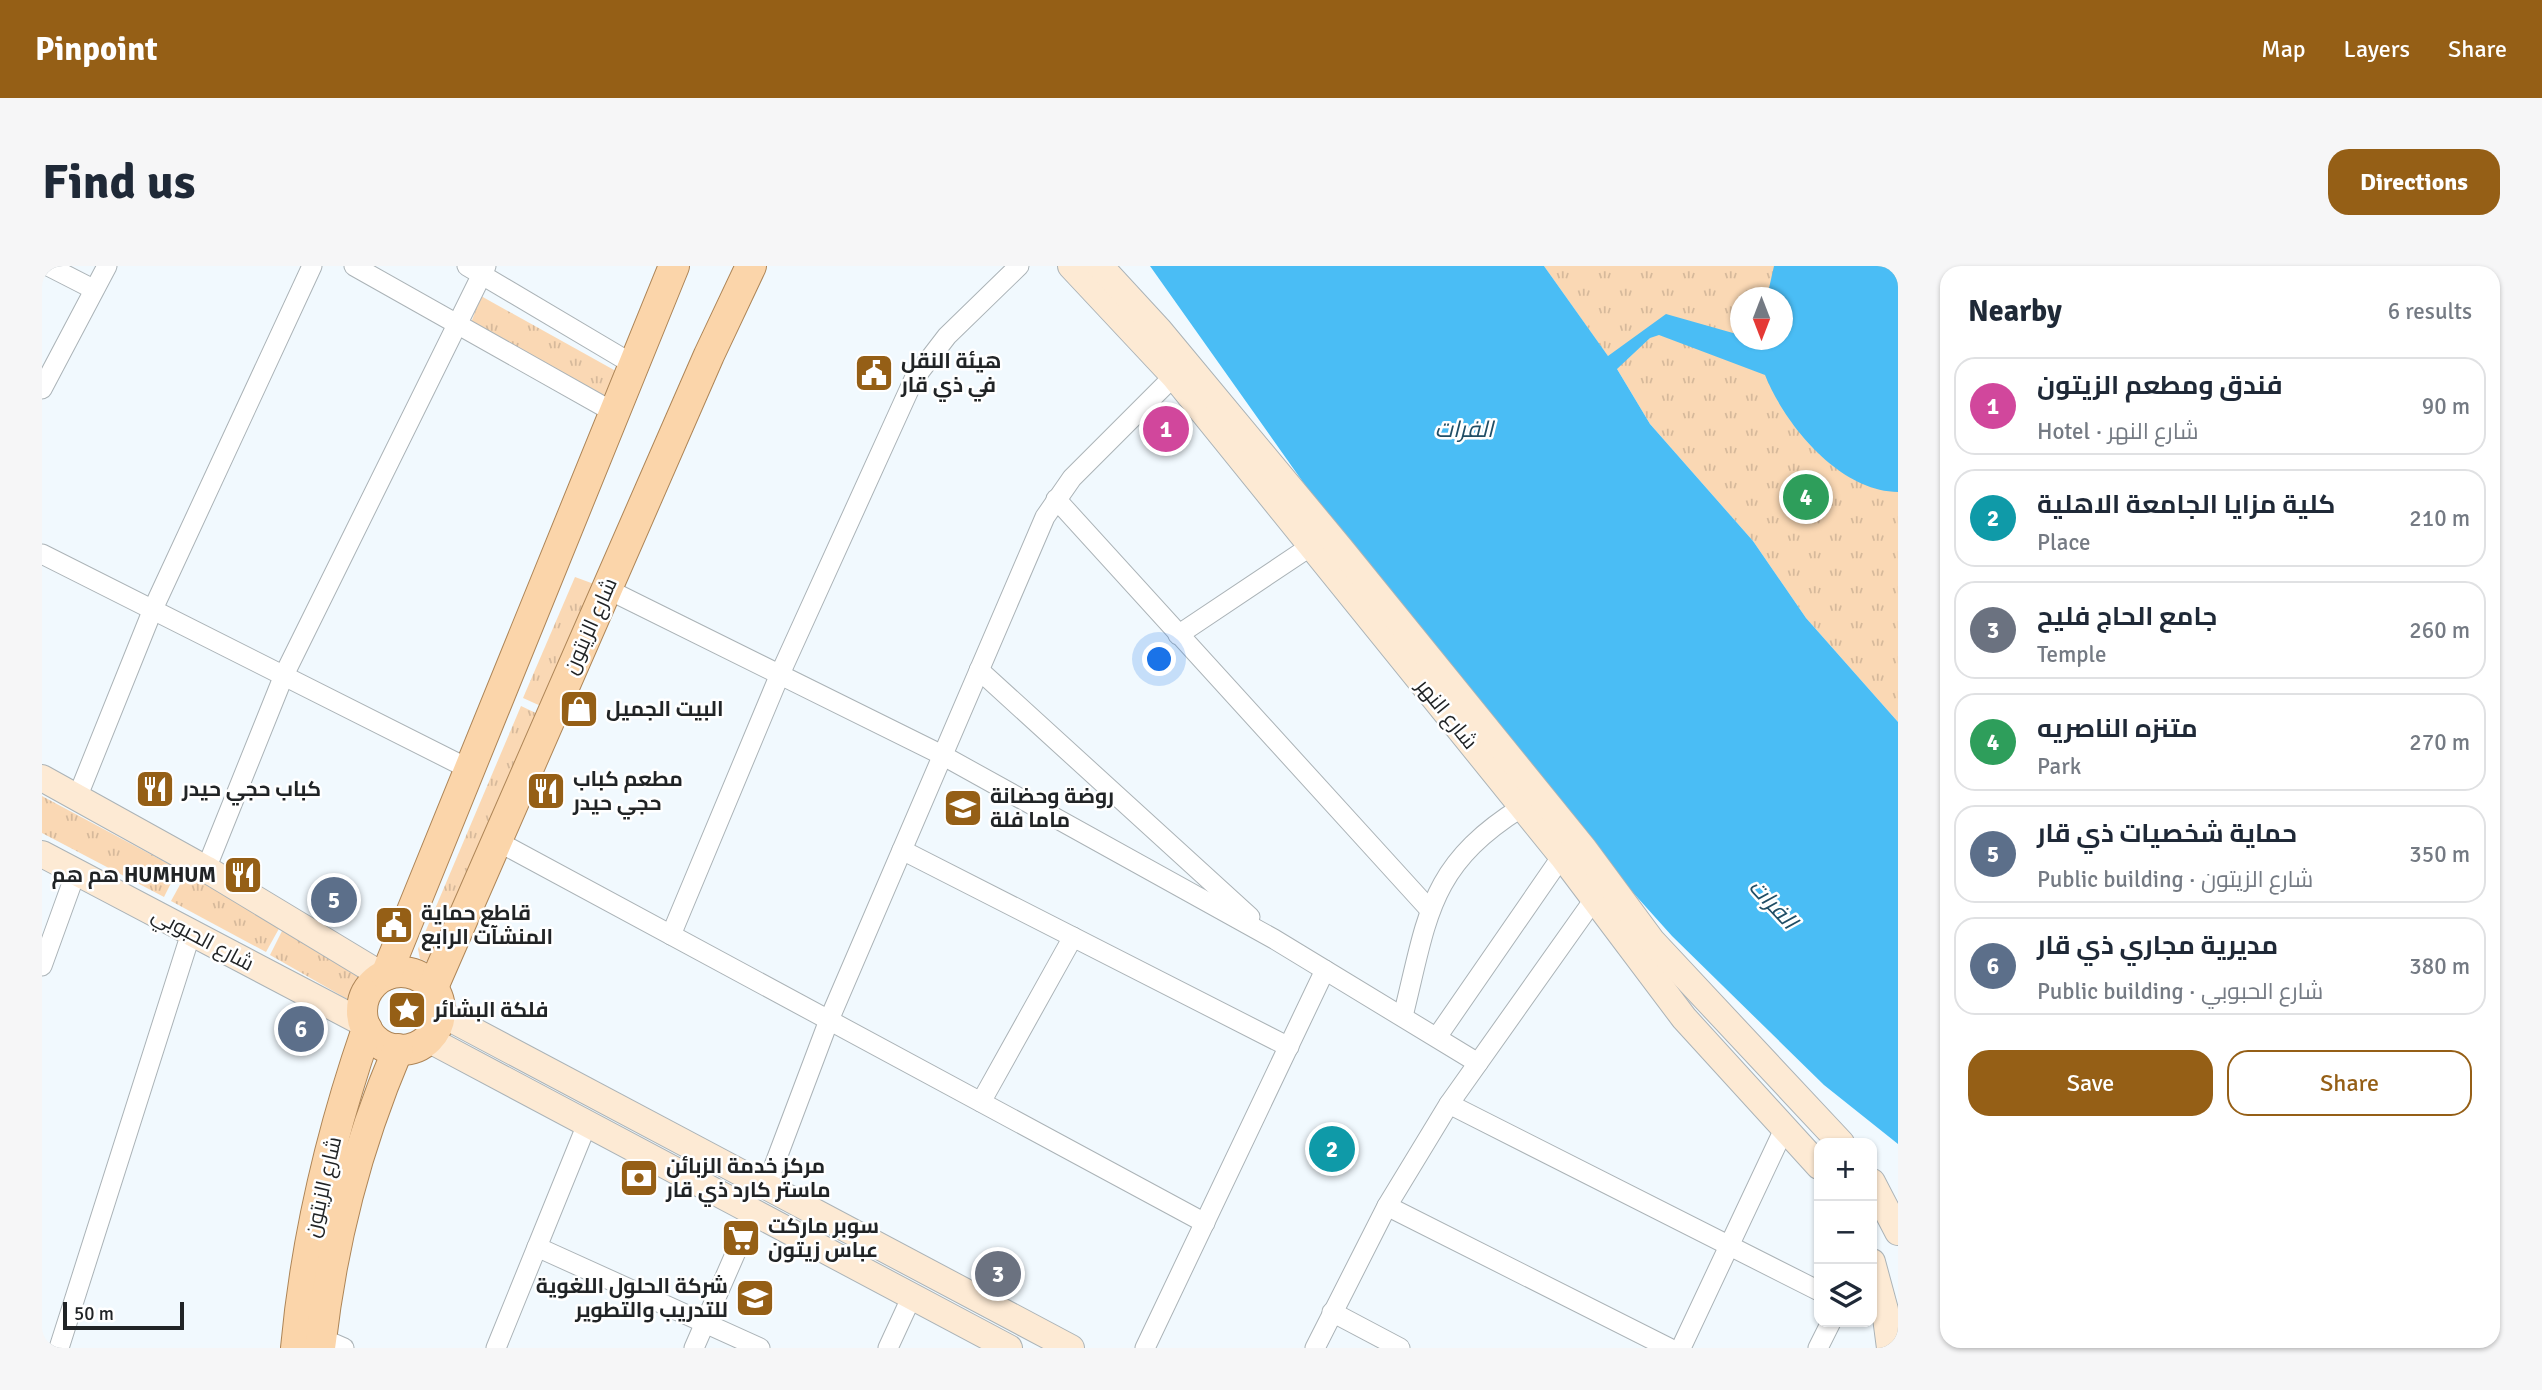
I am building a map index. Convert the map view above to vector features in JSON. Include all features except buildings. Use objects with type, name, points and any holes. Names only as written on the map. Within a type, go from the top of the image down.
[{"type":"main road","points":[[434,1013],[410,1049],[398,1049],[386,1046],[366,1027],[362,1013],[367,992],[385,975],[674,266]]},
{"type":"main road","name":"شارع الزيتون","points":[[434,1013],[495,840],[751,266]]},
{"type":"main road","name":"شارع النهر","points":[[1071,266],[1174,376],[1562,856],[1684,1018],[1814,1160]]},
{"type":"main road","name":"شارع النهر","points":[[1100,266],[1159,330],[1331,537],[1584,849],[1652,941],[1836,1138]]},
{"type":"main road","points":[[42,778],[206,869],[385,975],[412,973],[434,1013],[587,1124],[1009,1348]]},
{"type":"main road","name":"شارع الحبوبي","points":[[42,854],[366,1027]]},
{"type":"main road","points":[[434,1013],[1071,1348]]},
{"type":"main road","name":"شارع الزيتون","points":[[320,1345],[310,1235],[335,1131],[366,1027]]},
{"type":"main road","name":"شارع الزيتون","points":[[320,1345],[332,1256],[344,1202],[375,1107],[398,1049]]},
{"type":"main road","points":[[1877,1192],[1898,1232]]},
{"type":"main road","points":[[853,1267],[867,1242]]},
{"type":"main road","points":[[1873,1264],[1885,1310],[1890,1348]]},
{"type":"street","points":[[48,266],[93,289]]},
{"type":"street","points":[[43,384],[107,266]]},
{"type":"street","points":[[77,798],[153,609],[312,266]]},
{"type":"street","points":[[354,266],[615,413]]},
{"type":"street","points":[[671,935],[780,674],[914,379],[947,336],[1019,266]]},
{"type":"street","points":[[206,869],[284,675],[457,325],[479,269],[634,365]]},
{"type":"street","points":[[766,1187],[829,1020],[1045,517],[1072,478],[1174,376]]},
{"type":"street","points":[[1056,499],[1430,910]]},
{"type":"street","points":[[1178,635],[1311,546]]},
{"type":"street","points":[[42,554],[469,769]]},
{"type":"street","points":[[607,589],[942,755],[1274,939],[1478,1063]]},
{"type":"street","points":[[979,670],[1274,939]]},
{"type":"street","points":[[1403,1016],[1430,910],[1444,878],[1490,827],[1522,807]]},
{"type":"street","points":[[495,840],[1205,1223]]},
{"type":"street","points":[[902,850],[1289,1046]]},
{"type":"street","points":[[1437,1037],[1562,856]]},
{"type":"street","points":[[42,966],[76,872]]},
{"type":"street","points":[[1315,1348],[1387,1206],[1449,1104],[1595,898]]},
{"type":"street","points":[[59,1348],[191,933]]},
{"type":"street","points":[[981,1102],[1073,937]]},
{"type":"street","points":[[1145,1348],[1325,970]]},
{"type":"street","points":[[1449,1104],[1814,1288]]},
{"type":"street","points":[[501,1347],[537,1247],[587,1124]]},
{"type":"street","points":[[1681,1348],[1785,1127]]},
{"type":"street","points":[[1387,1206],[1669,1348]]},
{"type":"street","points":[[694,1348],[753,1213]]},
{"type":"street","points":[[537,1247],[760,1348]]},
{"type":"street","points":[[888,1348],[912,1296]]},
{"type":"street","points":[[1332,1312],[1400,1348]]},
{"type":"street","points":[[1818,1348],[1828,1327]]},
{"type":"green space","points":[[1544,266],[1898,266],[1898,722],[1806,618],[1753,541],[1650,424],[1617,369]]},
{"type":"green space","points":[[481,296],[623,375],[607,402],[469,328]]},
{"type":"green space","points":[[575,577],[594,584],[543,707],[523,698]]},
{"type":"green space","points":[[521,706],[540,715],[428,962],[420,959],[418,949]]},
{"type":"green space","points":[[42,796],[178,869],[164,897],[42,833]]},
{"type":"green space","points":[[187,872],[281,925],[266,952],[171,901]]},
{"type":"green space","points":[[284,927],[371,974],[356,1004],[270,955]]},
{"type":"water","name":"الفرات","points":[[1150,266],[1544,266],[1608,356],[1666,314],[1730,332],[1730,350],[1793,350],[1793,287],[1769,287],[1774,266],[1898,266],[1898,492],[1876,489],[1835,468],[1800,434],[1765,375],[1659,335],[1650,338],[1617,369],[1650,424],[1753,541],[1806,618],[1898,722],[1898,1144],[1824,1085],[1672,936],[1628,887],[1310,492]]},
{"type":"water","points":[[408,994],[420,999],[425,1011],[420,1023],[408,1028],[396,1023],[391,1011],[396,999]]},
{"type":"place","name":"هيئة النقل في ذي قار","points":[[874,373]]},
{"type":"place","name":"فندق ومطعم الزيتون","points":[[1166,429]]},
{"type":"place","name":"متنزه الناصريه","points":[[1806,497]]},
{"type":"place","name":"البيت الجميل","points":[[579,709]]},
{"type":"place","name":"كباب حجي حيدر","points":[[155,789]]},
{"type":"place","name":"مطعم كباب حجي حيدر","points":[[546,791]]},
{"type":"place","name":"روضة وحضانة ماما فلة","points":[[963,808]]},
{"type":"place","name":"هم هم HUMHUM","points":[[243,875]]},
{"type":"place","name":"حماية شخصيات ذي قار","points":[[334,900]]},
{"type":"place","name":"قاطع حماية المنشآت الرابع","points":[[394,925]]},
{"type":"place","name":"فلكة البشائر","points":[[407,1010]]},
{"type":"place","name":"مديرية مجاري ذي قار","points":[[301,1029]]},
{"type":"place","name":"كلية مزايا الجامعة الاهلية","points":[[1332,1149]]},
{"type":"place","name":"مركز خدمة الزبائن ماستر كارد ذي قار","points":[[639,1178]]},
{"type":"place","name":"سوبر ماركت عباس زيتون","points":[[741,1238]]},
{"type":"place","name":"جامع الحاج فليح","points":[[998,1274]]},
{"type":"place","name":"شركة الحلول اللغوية للتدريب والتطوير","points":[[755,1298]]}]
